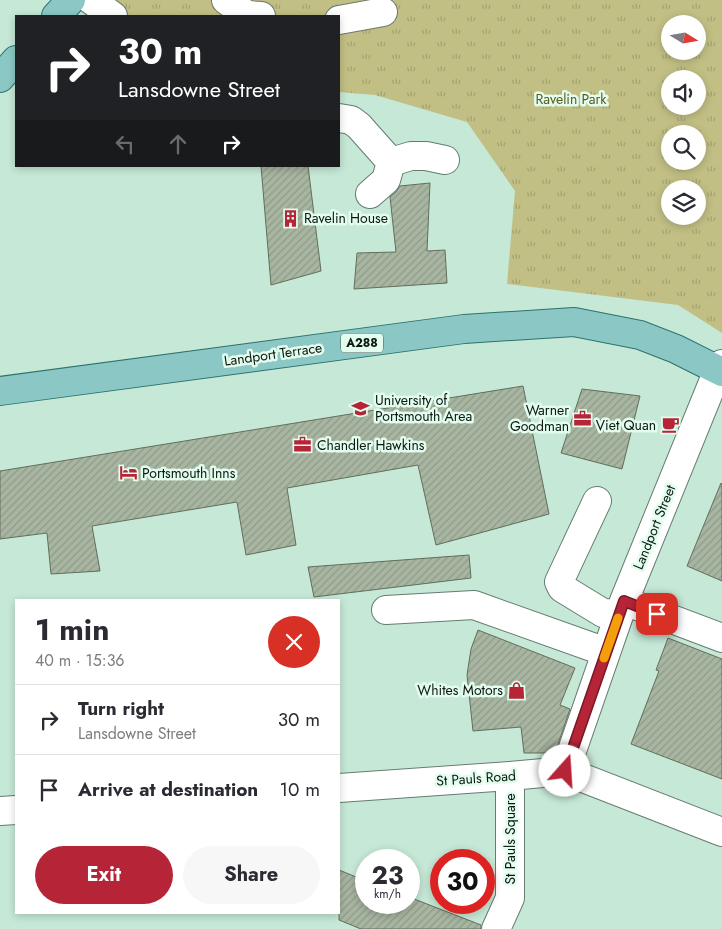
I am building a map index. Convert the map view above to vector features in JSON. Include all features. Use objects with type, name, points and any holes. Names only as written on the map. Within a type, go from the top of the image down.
[{"type":"main road","points":[[57,15],[71,0]]},
{"type":"main road","points":[[0,78],[15,61]]},
{"type":"main road","name":"Landport Terrace","points":[[0,391],[464,329],[574,322],[640,334],[721,368]]},
{"type":"street","points":[[91,0],[112,15]]},
{"type":"street","points":[[226,0],[247,15]]},
{"type":"street","points":[[340,20],[383,12]]},
{"type":"street","points":[[340,118],[351,120],[359,126],[391,162]]},
{"type":"street","points":[[391,162],[412,156],[426,156],[445,160]]},
{"type":"street","points":[[370,194],[386,180],[391,162]]},
{"type":"street","name":"Landport Street","points":[[565,771],[622,608],[721,368]]},
{"type":"street","points":[[597,501],[559,582],[562,588],[603,613],[622,608],[722,638]]},
{"type":"street","points":[[386,610],[474,605],[606,652]]},
{"type":"street","name":"St Pauls Road","points":[[340,788],[565,771],[722,832]]},
{"type":"street","name":"St Pauls Square","points":[[496,929],[510,898],[510,776]]},
{"type":"street","points":[[0,811],[15,810]]},
{"type":"shaded area","name":"University of Portsmouth Area","points":[[0,0],[722,0],[722,929],[0,929]]},
{"type":"green space","name":"Ravelin Park","points":[[106,0],[722,0],[722,333],[678,305],[507,284],[515,191],[467,122],[375,95],[340,92],[340,15],[93,15]]},
{"type":"building","name":"Ravelin House","points":[[261,167],[308,167],[321,271],[271,285]]},
{"type":"building","points":[[430,183],[427,251],[445,250],[447,283],[354,289],[357,253],[396,252],[390,197],[400,186]]},
{"type":"building","points":[[523,386],[549,514],[436,545],[418,465],[287,488],[296,545],[246,555],[237,502],[92,526],[100,571],[51,574],[47,533],[0,539],[0,471]]},
{"type":"building","points":[[582,389],[640,396],[622,469],[561,453]]},
{"type":"building","points":[[722,484],[722,581],[687,566]]},
{"type":"building","points":[[469,555],[471,578],[314,597],[308,567]]},
{"type":"building","name":"Whites Motors","points":[[478,630],[575,668],[560,705],[570,709],[555,753],[524,753],[521,727],[473,731],[467,675],[471,649]]},
{"type":"building","points":[[668,638],[722,659],[722,779],[631,744],[659,671],[656,670]]},
{"type":"building","points":[[340,870],[355,877],[355,914],[420,914],[420,901],[430,905],[430,914],[453,914],[481,925],[481,929],[361,929],[339,920]]},
{"type":"slow traffic","points":[[604,658],[618,618]]},
{"type":"place","name":"Ravelin House","points":[[290,218]]},
{"type":"place","name":"University of Portsmouth Area","points":[[361,408]]},
{"type":"place","name":"Warner Goodman","points":[[583,418]]},
{"type":"place","name":"Viet Quan","points":[[670,425]]},
{"type":"place","name":"Chandler Hawkins","points":[[303,445]]},
{"type":"place","name":"Portsmouth Inns","points":[[128,473]]},
{"type":"place","name":"Whites Motors","points":[[517,690]]},
{"type":"route","points":[[565,771],[624,601],[657,614]]}]
